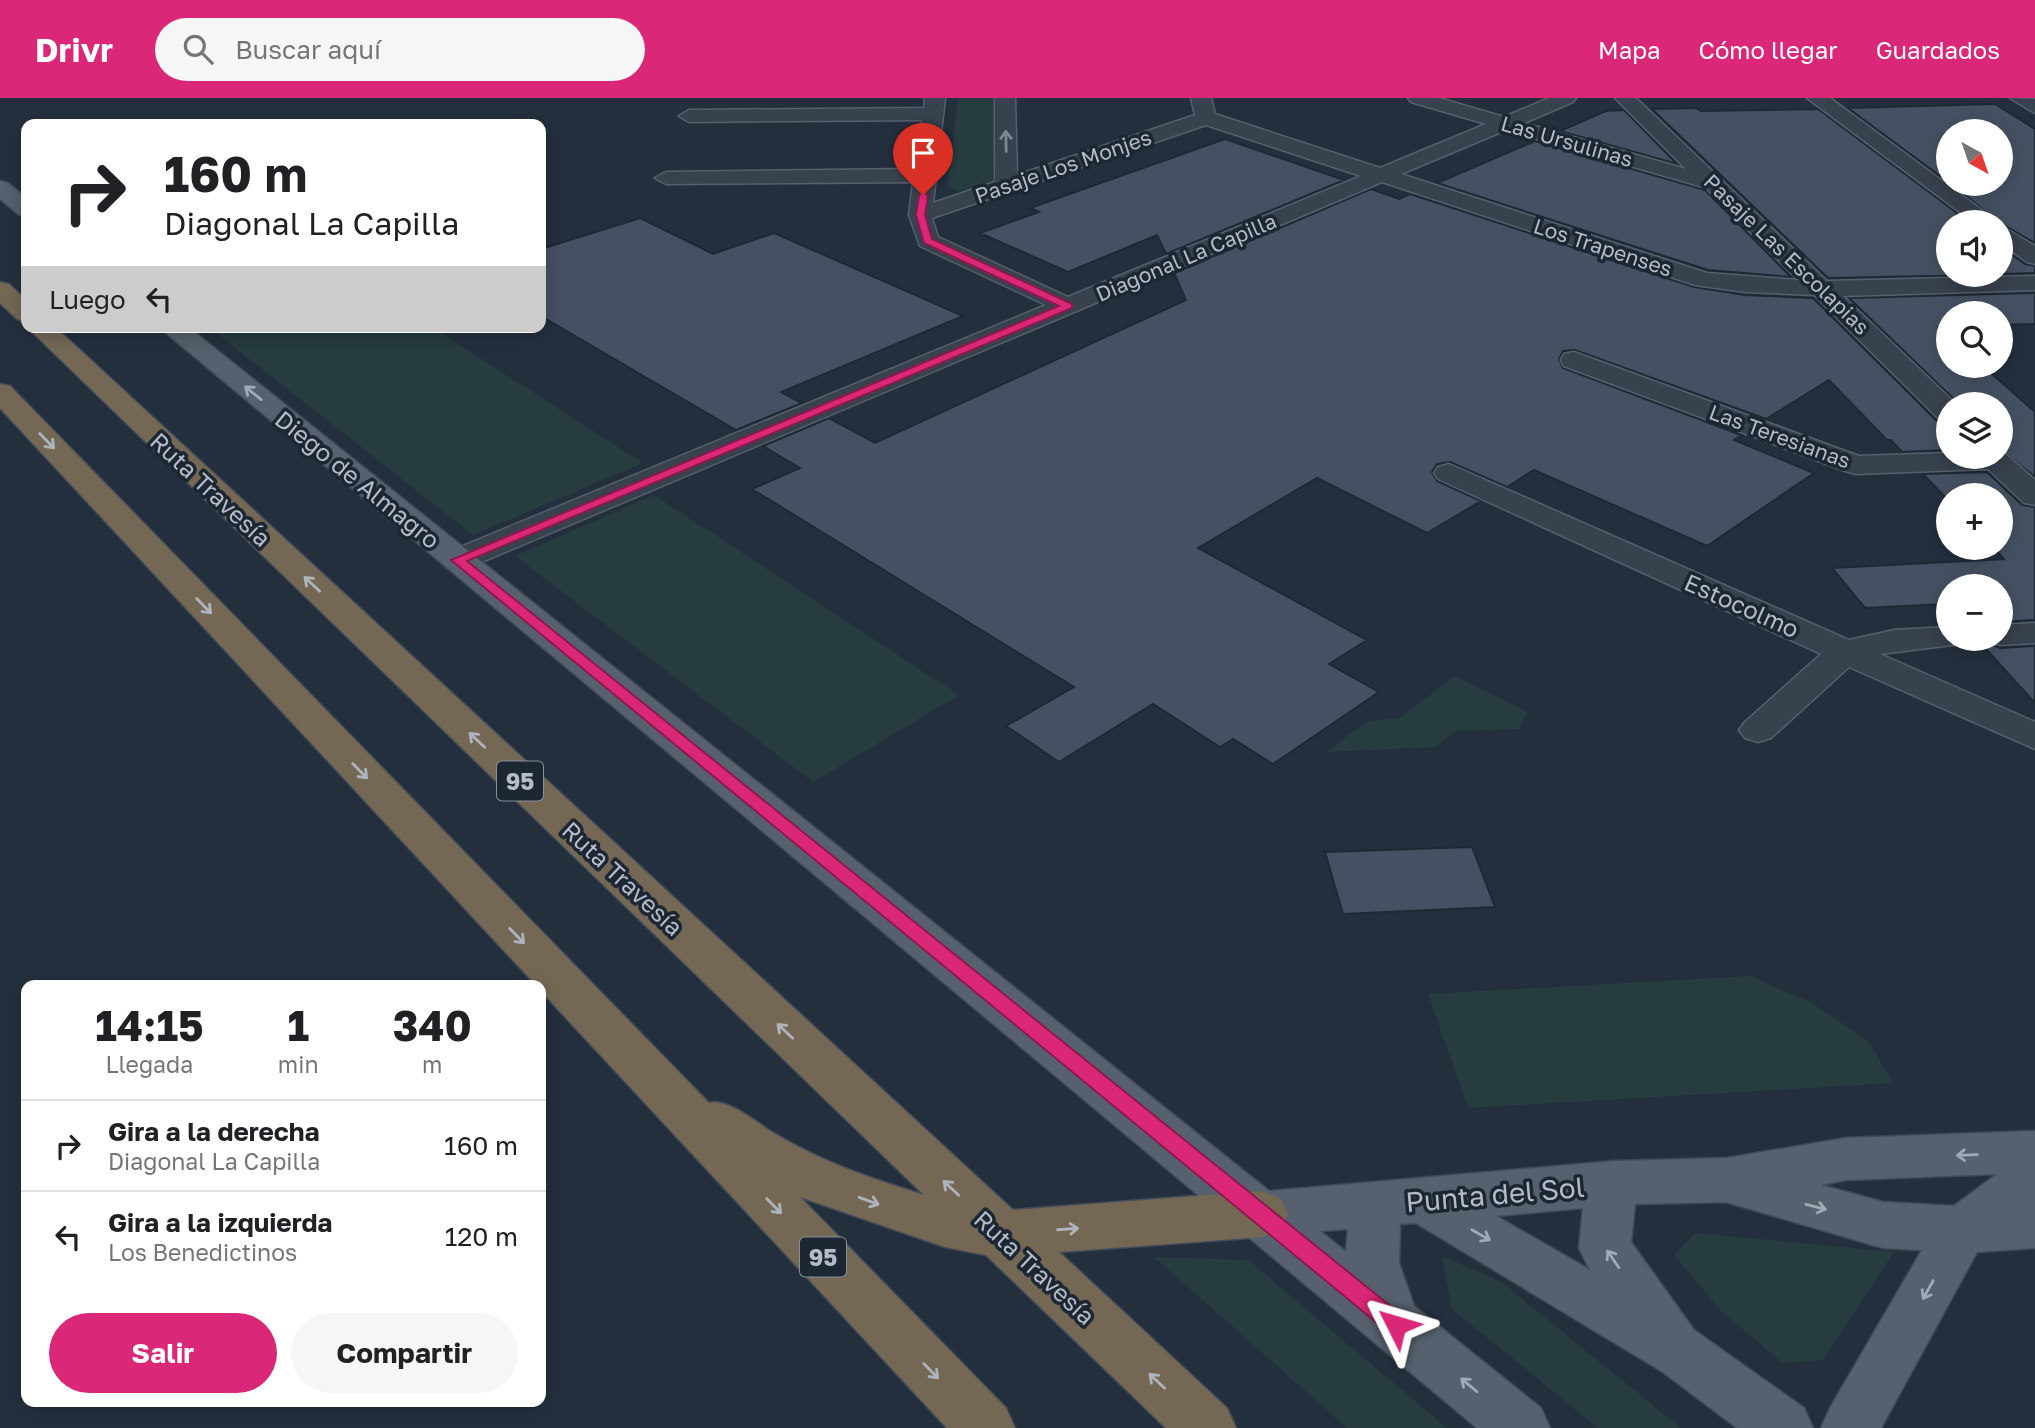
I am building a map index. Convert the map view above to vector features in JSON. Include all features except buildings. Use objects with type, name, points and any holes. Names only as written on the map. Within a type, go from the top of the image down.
[{"type":"highway","points":[[0,289],[21,309]]},
{"type":"highway","name":"Ruta Travesía","points":[[46,333],[1207,1428]]},
{"type":"highway","name":"95","points":[[0,392],[986,1428]]},
{"type":"highway","points":[[660,1086],[745,1143],[787,1167],[833,1188],[922,1217],[1000,1234],[1262,1214]]},
{"type":"main road","points":[[0,188],[21,205]]},
{"type":"main road","name":"Diego de Almagro","points":[[179,333],[1521,1428]]},
{"type":"main road","name":"Punta del Sol","points":[[1262,1214],[1615,1184],[1727,1180],[1846,1159],[2035,1152]]},
{"type":"main road","points":[[1850,1428],[1962,1230],[2035,1175]]},
{"type":"main road","name":"Punta del Sol","points":[[1727,1180],[1884,1224],[1962,1230],[2035,1225]]},
{"type":"main road","points":[[1615,1184],[1606,1216],[1605,1248],[1683,1353]]},
{"type":"main road","points":[[1396,1325],[1380,1294],[1371,1262],[1372,1228],[1401,1202],[1683,1353],[1784,1428]]},
{"type":"street","points":[[1005,98],[1006,185]]},
{"type":"street","name":"Las Ursulinas","points":[[1418,98],[1716,185]]},
{"type":"street","name":"Diagonal La Capilla","points":[[458,560],[1565,98],[1587,98]]},
{"type":"street","name":"Pasaje Las Escolapias","points":[[1625,98],[1824,288],[1936,400]]},
{"type":"street","points":[[1817,98],[1971,210]]},
{"type":"street","points":[[2020,98],[2035,107]]},
{"type":"street","points":[[689,116],[934,106],[920,215],[924,235],[936,246],[1068,306]]},
{"type":"street","name":"Pasaje Los Monjes","points":[[920,215],[1006,185],[1203,108]]},
{"type":"street","name":"Los Trapenses","points":[[1203,108],[1381,175],[1704,280],[1753,287],[1824,288],[2035,283]]},
{"type":"street","points":[[666,178],[926,175]]},
{"type":"street","points":[[2013,241],[2035,257]]},
{"type":"street","name":"Las Teresianas","points":[[1574,360],[1856,466],[1936,461]]},
{"type":"street","points":[[2006,469],[2035,496]]},
{"type":"street","name":"Estocolmo","points":[[1449,473],[2035,737]]},
{"type":"street","points":[[2013,634],[2035,633]]},
{"type":"street","points":[[1758,730],[1845,651],[1894,640],[1936,638]]},
{"type":"green space","points":[[958,98],[995,98],[993,184],[964,194],[948,186]]},
{"type":"green space","points":[[216,333],[441,333],[643,463],[473,535]]},
{"type":"green space","points":[[654,495],[959,695],[813,782],[515,556]]},
{"type":"green space","points":[[1454,676],[1527,712],[1519,729],[1456,731],[1436,747],[1326,752],[1368,721],[1400,718]]},
{"type":"green space","points":[[1751,976],[1814,1004],[1868,1041],[1894,1083],[1468,1108],[1428,994]]},
{"type":"green space","points":[[1696,1233],[1894,1252],[1823,1360],[1783,1363],[1722,1312],[1674,1255]]},
{"type":"green space","points":[[1442,1256],[1500,1281],[1681,1428],[1598,1428],[1452,1309]]},
{"type":"green space","points":[[1154,1257],[1248,1260],[1447,1428],[1347,1428]]},
{"type":"route","points":[[923,195],[920,215],[928,241],[1068,306],[458,560],[1396,1325]]}]
